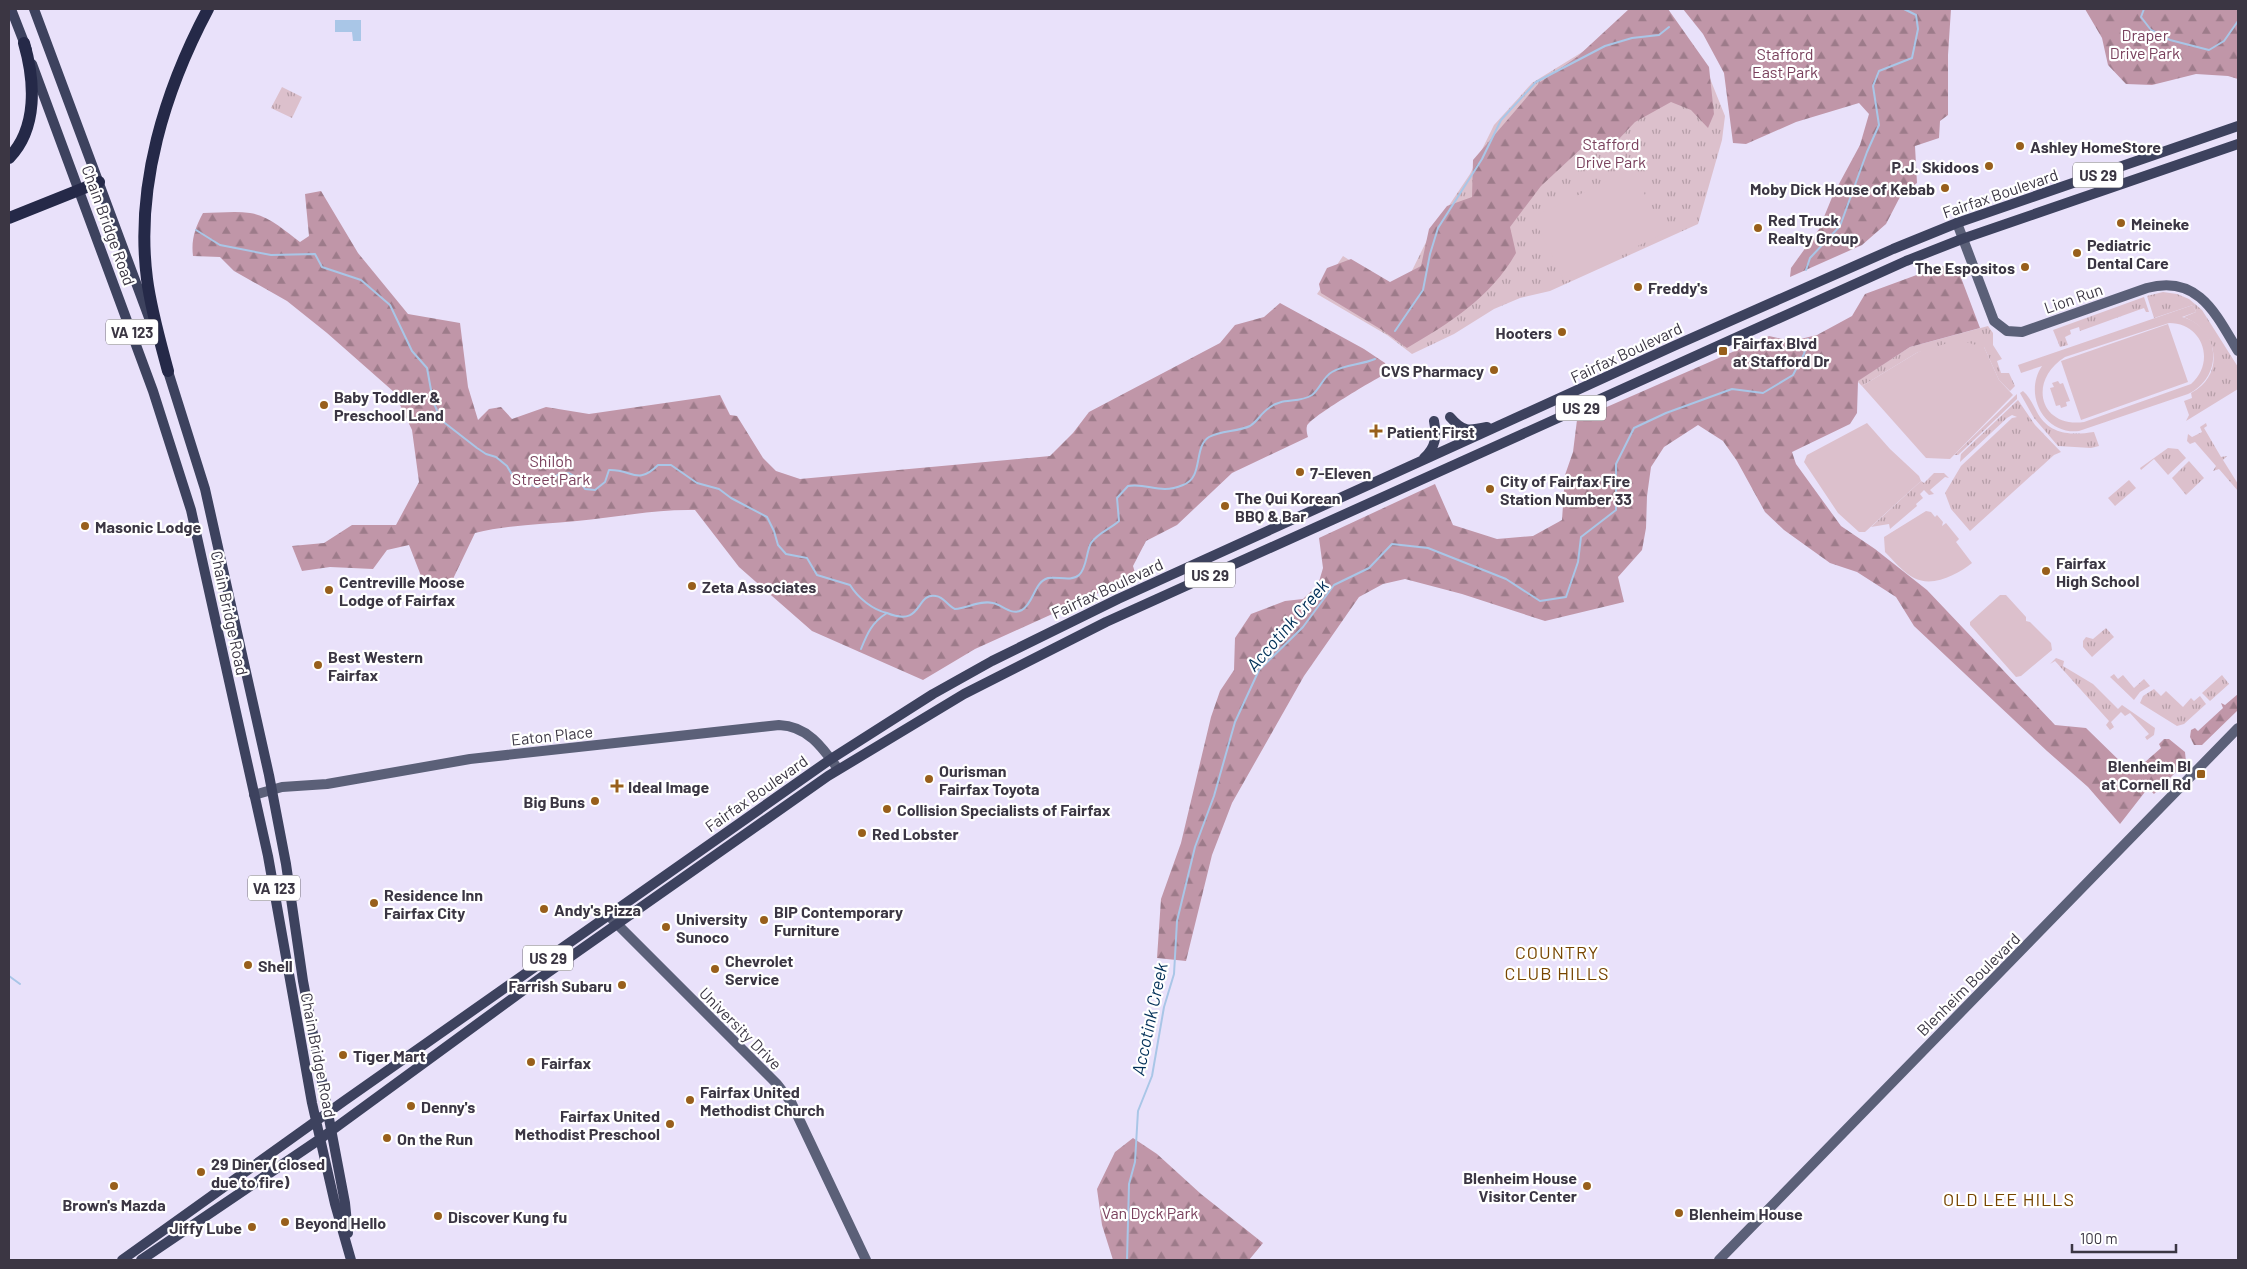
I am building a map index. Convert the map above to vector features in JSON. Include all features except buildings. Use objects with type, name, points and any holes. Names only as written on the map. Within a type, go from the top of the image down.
[{"type":"highway","points":[[168,371],[150,299],[147,276],[146,216],[149,181],[169,95],[208,9]]},
{"type":"highway","points":[[9,158],[24,135],[31,112],[31,79],[24,43]]},
{"type":"highway","points":[[9,218],[99,182]]},
{"type":"main road","name":"Chain Bridge Road","points":[[34,9],[168,371],[205,489],[272,789],[287,868],[301,969],[347,1214],[348,1244]]},
{"type":"main road","name":"Chain Bridge Road","points":[[12,12],[154,391],[187,492],[269,864],[320,1139],[335,1204],[352,1260]]},
{"type":"main road","name":"Fairfax Boulevard","points":[[122,1260],[831,758],[933,694],[1048,632],[1676,345],[1957,223],[2238,126]]},
{"type":"main road","name":"Fairfax Boulevard","points":[[141,1260],[320,1139],[407,1074],[617,924],[838,769],[964,694],[1086,631],[1563,417],[1843,288],[1962,238],[2238,144]]},
{"type":"main road","points":[[1450,417],[1459,427],[1469,431],[1508,423]]},
{"type":"main road","points":[[1419,463],[1432,452],[1436,431],[1434,421]]},
{"type":"main road","points":[[287,868],[284,888],[295,966],[290,982]]},
{"type":"street","name":"Lion Run","points":[[1957,223],[1994,321],[2006,332],[2022,332],[2147,288],[2168,285],[2187,289],[2202,298],[2215,313],[2238,351]]},
{"type":"street","name":"Eaton Place","points":[[254,795],[272,789],[327,784],[480,758],[774,726],[790,726],[804,732],[817,741],[838,769]]},
{"type":"street","name":"Blenheim Boulevard","points":[[1719,1260],[2238,728]]},
{"type":"street","name":"University Drive","points":[[608,915],[776,1084],[791,1102],[866,1260]]},
{"type":"green space","points":[[1629,9],[1668,9],[1709,67],[1714,114],[1708,128],[1691,110],[1671,102],[1635,122],[1617,141],[1584,146],[1541,186],[1510,227],[1516,253],[1494,283],[1482,296],[1454,319],[1407,348],[1382,330],[1321,293],[1319,284],[1327,268],[1351,259],[1390,282],[1421,266],[1429,229],[1447,206],[1472,197],[1473,160],[1539,83],[1577,57]]},
{"type":"green space","name":"Stafford Drive Park","points":[[1652,9],[1709,76],[1725,116],[1722,140],[1698,224],[1550,291],[1520,298],[1494,309],[1454,334],[1412,354],[1387,335],[1317,294],[1343,256],[1401,293],[1430,234],[1470,174],[1494,125],[1532,83]]},
{"type":"green space","name":"Stafford East Park","points":[[1683,9],[1951,9],[1948,55],[1948,115],[1940,121],[1939,138],[1915,146],[1917,183],[1902,193],[1886,224],[1862,245],[1790,277],[1791,268],[1819,229],[1833,195],[1860,145],[1869,114],[1859,103],[1796,122],[1746,144],[1733,143],[1724,73],[1703,34]]},
{"type":"green space","name":"Draper Drive Park","points":[[2085,9],[2238,9],[2238,79],[2228,76],[2196,74],[2152,85],[2126,84],[2108,65],[2102,38]]},
{"type":"green space","points":[[282,87],[302,97],[292,118],[271,108]]},
{"type":"green space","points":[[1632,169],[1664,233],[1565,282],[1533,217]]},
{"type":"green space","name":"Shiloh Street Park","points":[[321,191],[358,253],[408,314],[460,323],[468,387],[478,420],[489,409],[501,407],[512,419],[546,407],[589,414],[720,395],[730,415],[737,416],[763,458],[776,471],[800,479],[1050,456],[1073,433],[1089,412],[1220,343],[1235,325],[1264,317],[1280,303],[1364,349],[1385,363],[1389,372],[1311,421],[1307,426],[1308,437],[1232,473],[1177,525],[1146,541],[1133,566],[1136,576],[975,649],[923,680],[812,631],[739,567],[695,510],[651,512],[513,526],[475,533],[452,581],[423,581],[409,545],[387,550],[373,569],[330,567],[302,571],[292,546],[324,543],[352,525],[396,525],[419,482],[412,430],[394,392],[327,333],[287,301],[234,271],[220,257],[193,256],[193,239],[203,213],[238,212],[264,217],[300,242],[309,236],[305,194]]},
{"type":"green space","points":[[1941,266],[1957,267],[1980,328],[1910,347],[1858,381],[1857,413],[1850,424],[1792,452],[1796,464],[1841,526],[1875,549],[1927,590],[2055,725],[2086,728],[2128,769],[2131,766],[2136,770],[2161,748],[2159,744],[2164,739],[2169,739],[2185,752],[2186,762],[2181,768],[2178,766],[2176,769],[2178,770],[2154,794],[2148,788],[2120,824],[2088,787],[1914,626],[1896,597],[1857,572],[1830,563],[1784,530],[1765,512],[1737,461],[1723,441],[1698,425],[1664,447],[1651,467],[1647,496],[1646,528],[1642,550],[1618,577],[1624,602],[1545,621],[1462,594],[1405,579],[1383,584],[1359,597],[1304,676],[1232,803],[1212,855],[1186,961],[1157,958],[1161,899],[1181,843],[1211,717],[1220,691],[1234,670],[1235,638],[1251,614],[1285,601],[1303,599],[1318,585],[1323,568],[1319,538],[1435,484],[1453,525],[1497,539],[1533,536],[1562,520],[1565,475],[1573,452],[1577,420],[1769,336],[1792,341],[1817,335],[1852,316],[1865,294]]},
{"type":"green space","points":[[2163,292],[2177,294],[2189,299],[2202,310],[2238,367],[2238,389],[2186,421],[2189,415],[2184,401],[2192,398],[2191,393],[2202,385],[2209,375],[2213,364],[2213,353],[2210,342],[2204,332],[2195,323],[2184,317],[2196,312],[2193,305],[2154,318],[2147,296]]},
{"type":"green space","points":[[2144,297],[2149,312],[2146,312],[2144,308],[2080,331],[2079,327],[2070,330],[2071,334],[2065,337],[2068,345],[2060,347],[2053,330]]},
{"type":"green space","points":[[2193,305],[2196,312],[2182,317],[2195,322],[2204,331],[2211,341],[2213,353],[2212,365],[2208,376],[2200,386],[2188,394],[2079,431],[2067,431],[2056,426],[2047,420],[2040,410],[2036,400],[2035,389],[2037,377],[2042,366],[2021,373],[2018,365]],"holes":[[[2169,323],[2190,329],[2197,336],[2202,345],[2204,355],[2199,375],[2191,384],[2084,422],[2069,422],[2057,418],[2049,410],[2044,401],[2043,390],[2046,378],[2053,367],[2065,357]]]},
{"type":"green space","points":[[2168,324],[2188,382],[2081,420],[2061,361]]},
{"type":"green space","points":[[1988,326],[1993,333],[1993,345],[2002,359],[1997,361],[2001,373],[2009,373],[2015,386],[2010,391],[1999,380],[1984,347],[1918,352],[1862,386],[1857,381],[1910,347]]},
{"type":"green space","points":[[1958,340],[1984,347],[1999,380],[2013,395],[1950,459],[1926,458],[1862,386],[1918,352]]},
{"type":"green space","points":[[2058,381],[2060,384],[2063,383],[2070,401],[2066,402],[2067,406],[2061,408],[2060,405],[2056,406],[2050,388],[2054,387],[2052,383]]},
{"type":"green space","points":[[2023,391],[2049,427],[2063,432],[2079,434],[2094,432],[2099,446],[2091,448],[2058,446],[2034,418],[2020,393]]},
{"type":"green space","points":[[2017,394],[2017,399],[1958,455],[1954,455]]},
{"type":"green space","points":[[2018,400],[2035,425],[2061,452],[2054,455],[1970,531],[1951,509],[1945,493],[1961,466],[2012,418],[2017,417],[2012,415],[2007,418],[1960,462],[1961,454]]},
{"type":"green space","points":[[1867,423],[1890,449],[1919,476],[1921,481],[1865,532],[1859,532],[1838,513],[1804,462],[1807,455]]},
{"type":"green space","points":[[2206,423],[2207,426],[2204,428],[2221,457],[2227,456],[2223,460],[2238,484],[2238,491],[2219,469],[2213,471],[2216,466],[2195,442],[2190,444],[2187,441],[2188,434],[2192,437],[2202,432],[2200,427]]},
{"type":"green space","points":[[2168,448],[2178,449],[2186,458],[2168,475],[2154,459],[2141,470],[2140,468]]},
{"type":"green space","points":[[2189,461],[2204,478],[2186,495],[2172,478]]},
{"type":"green space","points":[[1934,473],[1944,473],[1949,478],[1945,477],[1930,490],[1934,494],[1929,495],[1924,490],[1920,494],[1923,498],[1916,504],[1917,506],[1890,529],[1889,524],[1871,527],[1921,481],[1924,483]]},
{"type":"green space","points":[[2129,480],[2136,488],[2115,506],[2108,498]]},
{"type":"green space","points":[[1926,511],[1931,512],[1935,517],[1937,515],[1943,522],[1942,526],[1946,523],[1959,539],[1956,542],[1972,563],[1953,575],[1937,581],[1921,581],[1914,578],[1906,573],[1885,552],[1884,537]]},
{"type":"green space","points":[[2000,595],[2006,595],[2026,617],[2026,621],[2030,622],[2051,643],[2052,650],[2021,676],[2016,677],[1970,625],[1970,622]]},
{"type":"green space","points":[[2106,628],[2114,637],[2092,657],[2083,647],[2083,641],[2086,637],[2093,639]]},
{"type":"green space","points":[[2056,658],[2064,661],[2063,666],[2093,684],[2118,709],[2122,705],[2155,728],[2154,735],[2147,740],[2145,737],[2149,734],[2130,713],[2125,716],[2121,712],[2111,722],[2114,727],[2110,730],[2106,725],[2109,721],[2055,661],[2050,664]]},
{"type":"green space","points":[[2114,674],[2118,679],[2123,675],[2134,688],[2144,679],[2150,686],[2140,692],[2134,700],[2110,677]]},
{"type":"green space","points":[[2222,675],[2229,684],[2210,701],[2202,693]]},
{"type":"green space","points":[[2154,689],[2161,696],[2166,691],[2183,707],[2191,698],[2194,701],[2200,696],[2206,704],[2184,724],[2177,726],[2140,703],[2143,696]]},
{"type":"green space","points":[[2238,694],[2238,710],[2202,745],[2194,745],[2190,737],[2191,730],[2195,728],[2198,731],[2223,708],[2221,703],[2225,705]]},
{"type":"green space","name":"Van Dyck Park","points":[[1133,1138],[1157,1154],[1201,1194],[1263,1243],[1249,1260],[1113,1260],[1102,1225],[1097,1189],[1115,1152]]},
{"type":"water","points":[[335,20],[361,20],[361,41],[353,41],[352,32],[335,32]]},
{"type":"waterway","name":"Accotink Creek","points":[[1806,270],[1810,258],[1840,226],[1879,125],[1873,86],[1879,71],[1912,58],[1918,29],[1916,15],[1904,9]]},
{"type":"waterway","name":"Accotink Creek","points":[[2144,9],[2141,17],[2151,30],[2170,40],[2209,50],[2224,41],[2238,21]]},
{"type":"waterway","points":[[1395,331],[1423,290],[1430,254],[1438,228],[1482,159],[1501,120],[1536,82],[1605,46],[1632,38],[1659,35],[1669,27]]},
{"type":"waterway","points":[[196,230],[220,245],[271,255],[315,254],[322,267],[361,280],[390,305],[412,351],[427,368],[433,401],[441,420],[477,448],[486,454],[496,457],[507,466],[515,480],[538,487],[559,474],[569,473],[576,477],[585,489],[595,490],[605,482],[609,470],[617,470],[639,476],[651,471],[658,465],[671,465],[697,483],[719,489],[731,498],[767,517],[778,545],[786,554],[807,558],[817,575],[850,585],[866,603],[887,613]]},
{"type":"waterway","name":"Accotink Creek","points":[[1127,1260],[1129,1184],[1135,1162],[1138,1111],[1152,1076],[1164,1007],[1174,974],[1177,921],[1195,847],[1214,796],[1235,722],[1259,670],[1303,627],[1334,585],[1369,568],[1392,544],[1428,548],[1506,579],[1540,601],[1566,597],[1578,562],[1581,537],[1616,510],[1616,464],[1634,428],[1666,413],[1732,389],[1763,393],[1793,375],[1804,354],[1808,339]]},
{"type":"waterway","points":[[861,649],[865,638],[877,620],[887,613],[907,616],[918,609],[929,596],[939,597],[955,609],[988,602],[1014,612],[1022,610],[1029,603],[1043,580],[1048,578],[1072,578],[1082,572],[1091,543],[1097,536],[1119,521],[1117,498],[1128,486],[1167,489],[1183,485],[1194,476],[1201,448],[1209,437],[1250,426],[1266,410],[1274,405],[1285,401],[1307,398],[1312,395],[1332,372],[1342,367],[1375,359]]},
{"type":"waterway","points":[[795,765],[801,757]]},
{"type":"waterway","points":[[9,976],[20,984]]},
{"type":"place","name":"Ashley HomeStore","points":[[2020,146]]},
{"type":"place","name":"P.J. Skidoos","points":[[1989,166]]},
{"type":"place","name":"Moby Dick House of Kebab","points":[[1945,188]]},
{"type":"place","name":"Meineke","points":[[2121,223]]},
{"type":"place","name":"Red Truck Realty Group","points":[[1758,228]]},
{"type":"place","name":"Pediatric Dental Care","points":[[2077,253]]},
{"type":"place","name":"The Espositos","points":[[2025,267]]},
{"type":"place","name":"Freddy's","points":[[1638,287]]},
{"type":"place","name":"Hooters","points":[[1562,332]]},
{"type":"place","name":"Fairfax Blvd at Stafford Dr","points":[[1723,351]]},
{"type":"place","name":"CVS Pharmacy","points":[[1494,370]]},
{"type":"place","name":"Baby Toddler & Preschool Land","points":[[324,405]]},
{"type":"place","name":"Patient First","points":[[1376,431]]},
{"type":"place","name":"7-Eleven","points":[[1300,472]]},
{"type":"place","name":"City of Fairfax Fire Station Number 33","points":[[1490,489]]},
{"type":"place","name":"The Qui Korean BBQ & Bar","points":[[1225,506]]},
{"type":"place","name":"Masonic Lodge","points":[[85,526]]},
{"type":"place","name":"Fairfax High School","points":[[2046,571]]},
{"type":"place","name":"Zeta Associates","points":[[692,586]]},
{"type":"place","name":"Centreville Moose Lodge of Fairfax","points":[[329,590]]},
{"type":"place","name":"Best Western Fairfax","points":[[318,665]]},
{"type":"place","name":"Blenheim Bl at Cornell Rd","points":[[2201,774]]},
{"type":"place","name":"Ourisman Fairfax Toyota","points":[[929,779]]},
{"type":"place","name":"Ideal Image","points":[[617,786]]},
{"type":"place","name":"Big Buns","points":[[595,801]]},
{"type":"place","name":"Collision Specialists of Fairfax","points":[[887,809]]},
{"type":"place","name":"Red Lobster","points":[[862,833]]},
{"type":"place","name":"Residence Inn Fairfax City","points":[[374,903]]},
{"type":"place","name":"Andy's Pizza","points":[[544,909]]},
{"type":"place","name":"BIP Contemporary Furniture","points":[[764,920]]},
{"type":"place","name":"University Sunoco","points":[[666,927]]},
{"type":"place","name":"Shell","points":[[248,965]]},
{"type":"place","name":"Chevrolet Service","points":[[715,969]]},
{"type":"place","name":"Farrish Subaru","points":[[622,985]]},
{"type":"place","name":"Tiger Mart","points":[[343,1055]]},
{"type":"place","name":"Fairfax","points":[[531,1062]]},
{"type":"place","name":"Fairfax United Methodist Church","points":[[690,1100]]},
{"type":"place","name":"Denny's","points":[[411,1106]]},
{"type":"place","name":"Fairfax United Methodist Preschool","points":[[670,1124]]},
{"type":"place","name":"On the Run","points":[[387,1138]]},
{"type":"place","name":"29 Diner (closed due to fire)","points":[[201,1172]]},
{"type":"place","name":"Brown's Mazda","points":[[114,1186]]},
{"type":"place","name":"Blenheim House Visitor Center","points":[[1587,1186]]},
{"type":"place","name":"Blenheim House","points":[[1679,1213]]},
{"type":"place","name":"Discover Kung fu","points":[[438,1216]]},
{"type":"place","name":"Beyond Hello","points":[[285,1222]]},
{"type":"place","name":"Jiffy Lube","points":[[252,1227]]},
{"type":"district","name":"COUNTRY CLUB HILLS","points":[[1557,962]]},
{"type":"district","name":"OLD LEE HILLS","points":[[2009,1199]]}]
